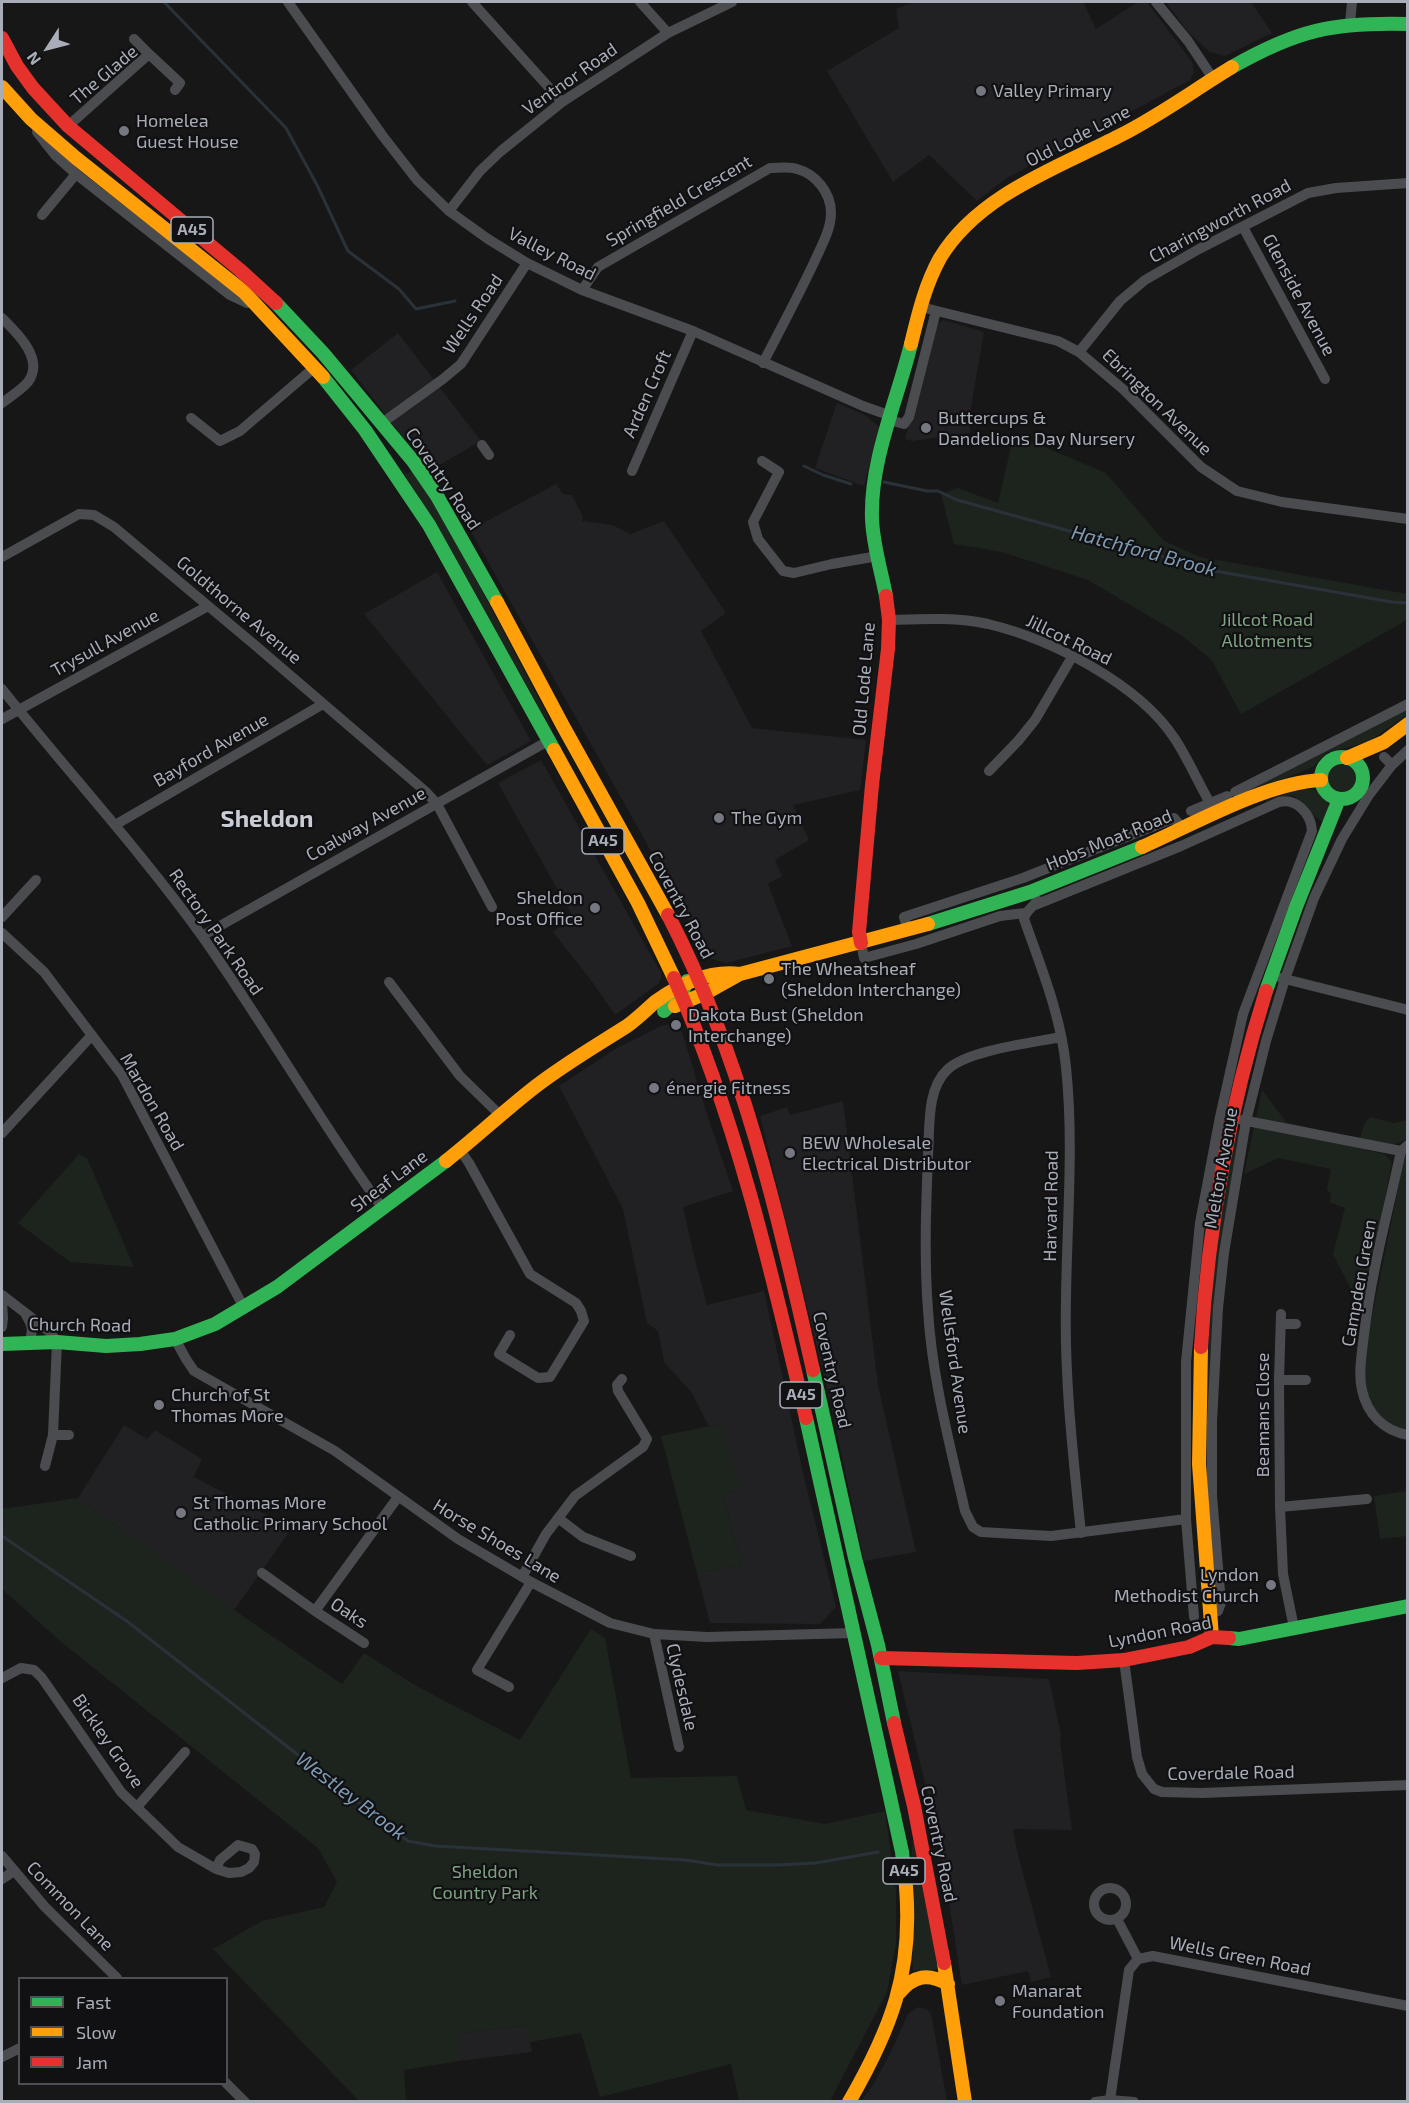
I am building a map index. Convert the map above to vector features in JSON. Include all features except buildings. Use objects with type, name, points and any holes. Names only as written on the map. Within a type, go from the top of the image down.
[{"type":"main road","name":"Old Lode Lane","points":[[861,943],[859,932],[864,846],[885,674],[889,620],[872,522],[872,504],[878,466],[890,418],[921,307],[938,260],[966,226],[996,201],[1043,172],[1142,124],[1283,41],[1319,28],[1350,23],[1407,24]]},
{"type":"main road","name":"Coventry Road","points":[[2,38],[17,66],[33,88],[68,126],[240,270],[285,311],[413,461],[485,580],[540,684],[541,694],[555,733],[629,872],[638,903],[659,941],[694,989],[737,1129],[740,1160],[766,1250],[816,1457],[902,1852],[908,1903],[907,1946],[899,1993],[861,2081],[849,2102]]},
{"type":"main road","name":"Coventry Road","points":[[2,87],[30,119],[244,292],[315,368],[368,435],[429,525],[555,733],[632,850],[662,901],[694,989],[753,1131],[779,1225],[922,1841],[948,1984]]},
{"type":"main road","points":[[1347,758],[1356,763],[1362,775],[1362,784],[1357,793],[1349,798],[1339,799],[1328,794],[1321,780],[1322,772],[1327,764],[1336,758],[1347,758],[1384,742],[1405,729]]},
{"type":"main road","points":[[1362,775],[1384,742]]},
{"type":"main road","name":"Hobs Moat Road","points":[[694,989],[908,930],[997,910],[1035,890],[1183,829],[1258,795],[1305,781],[1321,780]]},
{"type":"main road","name":"Melton Avenue","points":[[1212,1637],[1195,1539],[1193,1497],[1207,1276],[1224,1164],[1240,1119],[1247,1057],[1279,977],[1302,889],[1325,833],[1336,815],[1339,799]]},
{"type":"main road","name":"Sheaf Lane","points":[[158,1341],[175,1339],[215,1324],[277,1287],[460,1150],[546,1078],[600,1041],[694,989]]},
{"type":"main road","name":"Church Road","points":[[2,1344],[57,1342],[106,1346],[158,1341]]},
{"type":"main road","name":"Lyndon Road","points":[[881,1658],[1034,1664],[1124,1660],[1189,1647],[1212,1637],[1239,1639],[1407,1606]]},
{"type":"main road","points":[[881,1658],[872,1668],[904,1818],[902,1852]]},
{"type":"main road","points":[[899,1993],[912,1978],[919,1976],[928,1976],[948,1984]]},
{"type":"main road","name":"A45","points":[[948,1984],[965,2102]]},
{"type":"street","name":"Valley Road","points":[[288,2],[382,135],[417,180],[449,211],[488,239],[528,263],[582,290],[693,331],[890,418]]},
{"type":"street","points":[[472,2],[562,102]]},
{"type":"street","points":[[640,2],[668,33]]},
{"type":"street","name":"Ventnor Road","points":[[449,211],[480,171],[562,102],[668,33],[732,2]]},
{"type":"street","points":[[1156,2],[1188,41],[1214,80]]},
{"type":"street","points":[[1350,23],[1352,2]]},
{"type":"street","points":[[134,39],[149,54]]},
{"type":"street","name":"The Glade","points":[[68,126],[149,54],[180,83],[175,90]]},
{"type":"street","name":"Coventry Road","points":[[30,119],[39,137],[76,174],[230,295],[264,311]]},
{"type":"street","name":"Springfield Crescent","points":[[582,290],[598,267],[770,168],[796,168],[812,175],[822,186],[831,212],[830,222],[811,270],[763,363]]},
{"type":"street","points":[[42,215],[76,174]]},
{"type":"street","name":"Charingworth Road","points":[[1079,352],[1104,319],[1145,280],[1308,193],[1336,188],[1407,183]]},
{"type":"street","name":"Glenside Avenue","points":[[1243,227],[1325,379]]},
{"type":"street","name":"Wells Road","points":[[382,423],[461,364],[528,263]]},
{"type":"street","name":"Ebrington Avenue","points":[[921,307],[1058,341],[1079,352],[1124,390],[1201,467],[1237,491],[1282,502],[1407,519]]},
{"type":"street","points":[[890,418],[904,424],[909,417],[936,311]]},
{"type":"street","points":[[2,318],[28,348],[33,363],[28,382],[2,402]]},
{"type":"street","name":"Arden Croft","points":[[632,471],[693,331]]},
{"type":"street","points":[[191,418],[220,441],[240,431],[315,368]]},
{"type":"street","points":[[482,445],[489,455]]},
{"type":"street","points":[[762,461],[779,472],[753,522],[758,539],[783,571],[794,573],[878,556]]},
{"type":"street","name":"Goldthorne Avenue","points":[[2,557],[69,518],[87,513],[114,527],[425,791],[437,804],[492,907]]},
{"type":"street","name":"Trysull Avenue","points":[[2,719],[208,606]]},
{"type":"street","name":"Jillcot Road","points":[[889,620],[945,618],[987,624],[1030,637],[1099,670],[1143,703],[1174,738],[1210,803]]},
{"type":"street","points":[[989,771],[1035,720],[1072,657]]},
{"type":"street","name":"Rectory Park Road","points":[[2,689],[115,825],[202,936],[383,1209]]},
{"type":"street","name":"Bayford Avenue","points":[[115,825],[323,704]]},
{"type":"street","points":[[1191,812],[1407,704]]},
{"type":"street","name":"Coalway Avenue","points":[[202,936],[437,804],[555,733]]},
{"type":"street","name":"Melton Avenue","points":[[1279,977],[1329,862],[1388,761],[1407,750]]},
{"type":"street","name":"Hobs Moat Road","points":[[1035,905],[1181,846],[1279,802],[1293,801],[1302,809],[1312,824]]},
{"type":"street","name":"Hobs Moat Road","points":[[908,930],[904,917],[1023,878],[1174,818],[1183,829]]},
{"type":"street","points":[[1312,824],[1325,833]]},
{"type":"street","name":"Melton Avenue","points":[[1194,1614],[1195,1539],[1186,1519],[1193,1497],[1186,1362],[1200,1223],[1220,1117],[1244,1014],[1312,831],[1312,824]]},
{"type":"street","points":[[2,917],[36,880]]},
{"type":"street","points":[[1025,914],[1035,905],[1037,896],[1035,890]]},
{"type":"street","name":"Hobs Moat Road","points":[[861,943],[864,958],[916,944],[997,910],[1025,914]]},
{"type":"street","name":"Harvard Road","points":[[1025,914],[1024,919],[1056,1012],[1066,1066],[1069,1139],[1066,1299],[1069,1416],[1081,1533]]},
{"type":"street","name":"Mardon Road","points":[[2,933],[44,972],[127,1084],[244,1308]]},
{"type":"street","points":[[1279,977],[1407,1010]]},
{"type":"street","points":[[389,982],[460,1076],[500,1115]]},
{"type":"street","points":[[2,1133],[92,1035]]},
{"type":"street","name":"Wellsford Avenue","points":[[1060,1036],[965,1058],[948,1069],[938,1081],[933,1098],[926,1202],[928,1310],[946,1427],[965,1511],[973,1527],[988,1533],[1051,1536],[1186,1519]]},
{"type":"street","name":"Melton Avenue","points":[[1209,1613],[1218,1611],[1221,1603],[1212,1486],[1212,1422],[1218,1308],[1240,1119]]},
{"type":"street","name":"Campden Green","points":[[1240,1119],[1404,1148],[1367,1309],[1361,1389],[1366,1406],[1380,1423],[1392,1431],[1407,1435]]},
{"type":"street","points":[[460,1150],[530,1274],[576,1303],[584,1322],[550,1377],[544,1379],[538,1378],[499,1354],[510,1335]]},
{"type":"street","points":[[2,1295],[50,1332],[57,1342],[53,1435],[46,1463],[35,1456]]},
{"type":"street","points":[[2,1302],[2,1327]]},
{"type":"street","points":[[22,1309],[32,1325],[33,1332],[29,1342]]},
{"type":"street","name":"Beamans Close","points":[[1293,1628],[1283,1574],[1279,1380],[1281,1319],[1296,1324]]},
{"type":"street","name":"Horse Shoes Lane","points":[[175,1339],[194,1371],[335,1451],[458,1539],[610,1623],[654,1635],[854,1633]]},
{"type":"street","points":[[509,1687],[477,1670],[527,1579],[546,1534],[574,1496],[643,1447],[647,1439],[618,1391],[617,1385],[622,1379]]},
{"type":"street","points":[[1279,1380],[1306,1380]]},
{"type":"street","points":[[53,1435],[69,1435]]},
{"type":"street","points":[[315,1611],[398,1497]]},
{"type":"street","points":[[1280,1507],[1367,1499]]},
{"type":"street","points":[[558,1518],[583,1537],[631,1556]]},
{"type":"street","name":"Oaks","points":[[262,1573],[364,1643]]},
{"type":"street","name":"Clydesdale","points":[[654,1635],[679,1747]]},
{"type":"street","name":"Coverdale Road","points":[[1124,1660],[1137,1757],[1142,1774],[1154,1789],[1162,1792],[1202,1793],[1407,1785]]},
{"type":"street","name":"Bickley Grove","points":[[2,1678],[21,1668],[34,1671],[42,1678],[121,1792],[177,1847],[216,1869]]},
{"type":"street","points":[[136,1807],[185,1752]]},
{"type":"street","name":"Common Lane","points":[[2,1856],[45,1907],[115,1977]]},
{"type":"street","points":[[2,1880],[14,1871]]},
{"type":"street","points":[[1110,2100],[1129,1970],[1138,1959],[1117,1919]]},
{"type":"street","name":"Wells Green Road","points":[[1138,1959],[1153,1956],[1407,2006]]},
{"type":"street","points":[[2,2057],[18,2049]]},
{"type":"street","points":[[228,2085],[245,2102]]},
{"type":"street","points":[[1095,2102],[1110,2100],[1134,2102]]},
{"type":"shaded area","name":"Valley Primary","points":[[914,2],[1083,2],[1096,29],[1138,2],[1147,2],[1192,62],[1194,72],[1190,80],[1005,179],[977,201],[929,155],[893,182],[827,71],[899,28],[896,9]]},
{"type":"shaded area","points":[[1166,2],[1251,2],[1272,33],[1225,56],[1210,52],[1187,31]]},
{"type":"shaded area","points":[[943,320],[984,332],[969,419],[970,433],[912,441],[905,439],[936,325]]},
{"type":"shaded area","points":[[398,333],[481,441],[429,471],[351,370]]},
{"type":"shaded area","points":[[837,403],[867,416],[879,427],[864,486],[815,468]]},
{"type":"shaded area","points":[[556,484],[563,494],[572,495],[583,517],[582,521],[613,525],[630,534],[664,521],[726,613],[701,631],[752,728],[866,740],[860,790],[793,805],[809,840],[775,860],[782,876],[768,884],[792,946],[726,963],[708,958],[641,833],[470,530]]},
{"type":"shaded area","points":[[437,572],[531,741],[487,765],[364,614]]},
{"type":"shaded area","points":[[541,760],[661,973],[658,984],[615,1015],[553,932],[573,917],[498,783]]},
{"type":"shaded area","points":[[675,1023],[682,1032],[733,1191],[683,1207],[694,1256],[707,1305],[764,1291],[803,1473],[836,1607],[820,1624],[710,1623],[697,1573],[741,1565],[723,1494],[740,1489],[720,1424],[709,1427],[692,1393],[664,1362],[658,1331],[647,1323],[623,1209],[559,1086],[617,1048],[661,1026]]},
{"type":"shaded area","points":[[843,1101],[878,1385],[916,1552],[864,1561],[830,1400],[760,1116],[787,1107],[790,1115]]},
{"type":"shaded area","name":"St Thomas More Catholic Primary School","points":[[124,1425],[147,1439],[155,1430],[202,1459],[194,1477],[292,1528],[234,1610],[78,1498]]},
{"type":"shaded area","points":[[898,1671],[1049,1679],[1061,1734],[1060,1742],[1072,1830],[1013,1829],[1051,1977],[1031,1982],[1028,1971],[962,1985],[940,1845]]},
{"type":"shaded area","points":[[918,2007],[931,2013],[947,2101],[861,2101],[873,2085],[892,2050],[908,2014]]},
{"type":"shaded area","points":[[527,2025],[532,2052],[459,2061],[459,2034]]},
{"type":"green space","name":"Jillcot Road Allotments","points":[[1014,434],[1106,473],[1164,541],[1200,557],[1407,594],[1407,620],[1241,714],[1211,659],[1181,635],[1088,580],[1002,552],[954,544],[941,494],[958,488],[998,503]]},
{"type":"green space","points":[[400,466],[407,474],[412,471],[441,513],[547,714],[552,729]]},
{"type":"green space","points":[[1406,709],[1407,715],[1368,742],[1326,753],[1313,767],[1261,788],[1259,784]]},
{"type":"green space","points":[[1341,760],[1353,765],[1358,777],[1353,789],[1341,794],[1329,789],[1324,777],[1329,765]]},
{"type":"green space","points":[[1303,788],[1314,790],[1325,798],[1330,812],[1324,823],[1294,796],[1290,795],[1266,804],[1265,801]]},
{"type":"green space","points":[[1262,1090],[1286,1122],[1359,1140],[1365,1123],[1370,1117],[1394,1123],[1407,1120],[1407,1139],[1393,1145],[1369,1141],[1366,1150],[1384,1154],[1392,1162],[1366,1294],[1353,1293],[1333,1254],[1345,1208],[1329,1202],[1331,1194],[1327,1189],[1331,1169],[1278,1158],[1244,1174]]},
{"type":"green space","points":[[1238,1130],[1240,1131],[1223,1244],[1206,1523],[1205,1353],[1216,1247]]},
{"type":"green space","points":[[1407,1152],[1407,1431],[1393,1425],[1376,1412],[1366,1392],[1364,1370],[1369,1331],[1404,1155]]},
{"type":"green space","points":[[79,1154],[87,1158],[134,1267],[70,1262],[18,1223]]},
{"type":"green space","points":[[721,1424],[740,1489],[723,1494],[741,1565],[697,1573],[661,1436]]},
{"type":"green space","points":[[1407,1491],[1407,1536],[1380,1539],[1374,1496]]},
{"type":"green space","name":"Sheldon Country Park","points":[[78,1498],[342,1684],[364,1653],[418,1687],[520,1740],[591,1629],[605,1638],[631,1778],[737,1776],[746,1810],[825,1824],[885,1811],[896,1891],[896,1943],[887,1992],[830,2101],[739,2101],[731,2064],[600,2097],[581,2033],[530,2042],[526,2025],[459,2034],[459,2061],[404,2070],[406,2101],[359,2101],[213,1949],[262,1921],[324,1907],[337,1882],[318,1848],[60,1641],[2,1589],[2,1509]]},
{"type":"green space","points":[[913,1838],[938,1967],[935,1970],[913,1971],[911,1862]]},
{"type":"waterway","name":"Hatchford Brook","points":[[164,2],[286,128],[317,185],[348,251],[399,289],[416,309],[455,301]]},
{"type":"waterway","name":"Hatchford Brook","points":[[804,466],[851,484]]},
{"type":"waterway","name":"Hatchford Brook","points":[[884,482],[927,491],[938,491],[957,500],[1215,571],[1408,603]]},
{"type":"waterway","name":"Westley Brook","points":[[2,1536],[128,1622],[408,1841],[435,1846],[686,1860],[717,1865],[816,1863],[878,1852]]},
{"type":"traffic: fast","points":[[1232,67],[1276,44],[1316,31],[1358,25],[1408,24]]},
{"type":"traffic: fast","points":[[276,303],[323,353],[413,461],[437,496],[497,602]]},
{"type":"traffic: fast","points":[[886,596],[872,519],[875,475],[911,344]]},
{"type":"traffic: fast","points":[[323,377],[365,430],[429,525],[554,750]]},
{"type":"traffic: fast","points":[[1342,757],[1357,763],[1363,778],[1357,793],[1342,799],[1327,793],[1321,778],[1327,763],[1342,757]]},
{"type":"traffic: fast","points":[[1266,991],[1296,907],[1339,799]]},
{"type":"traffic: fast","points":[[928,924],[1030,892],[1142,847]]},
{"type":"traffic: fast","points":[[664,1011],[682,993],[687,981]]},
{"type":"traffic: fast","points":[[2,1344],[57,1342],[106,1346],[140,1344],[175,1339],[215,1324],[277,1287],[446,1161]]},
{"type":"traffic: fast","points":[[813,1370],[855,1558],[878,1645],[894,1723]]},
{"type":"traffic: fast","points":[[806,1418],[902,1852],[906,1887]]},
{"type":"traffic: fast","points":[[1229,1638],[1239,1639],[1408,1606]]},
{"type":"traffic: slow","points":[[911,344],[930,279],[940,258],[956,236],[975,217],[1020,185],[1134,128],[1232,67]]},
{"type":"traffic: slow","points":[[2,87],[31,119],[76,158],[244,292],[323,377]]},
{"type":"traffic: slow","points":[[497,602],[668,915]]},
{"type":"traffic: slow","points":[[1347,758],[1384,742],[1408,724]]},
{"type":"traffic: slow","points":[[554,750],[638,903],[674,978]]},
{"type":"traffic: slow","points":[[1142,847],[1253,796],[1299,783],[1321,780]]},
{"type":"traffic: slow","points":[[675,1006],[706,993],[740,974],[928,924]]},
{"type":"traffic: slow","points":[[446,1161],[542,1081],[627,1026],[665,995],[706,976],[740,974]]},
{"type":"traffic: slow","points":[[1201,1347],[1199,1464],[1212,1637]]},
{"type":"traffic: slow","points":[[849,2102],[877,2050],[896,1999],[906,1947],[906,1887]]},
{"type":"traffic: slow","points":[[944,1963],[965,2102]]},
{"type":"traffic: slow","points":[[899,1993],[916,1979],[928,1977],[948,1984]]},
{"type":"traffic: jam","points":[[2,38],[17,66],[33,88],[68,126],[240,270],[276,303]]},
{"type":"traffic: jam","points":[[861,943],[859,932],[872,785],[888,649],[889,620],[886,596]]},
{"type":"traffic: jam","points":[[668,915],[694,969],[737,1080],[771,1195],[813,1370]]},
{"type":"traffic: jam","points":[[674,978],[696,1031],[734,1139],[765,1250],[806,1418]]},
{"type":"traffic: jam","points":[[1201,1347],[1215,1212],[1231,1123],[1266,991]]},
{"type":"traffic: jam","points":[[881,1658],[1077,1663],[1124,1660],[1189,1647],[1212,1637],[1229,1638]]},
{"type":"traffic: jam","points":[[894,1723],[914,1806],[944,1963]]},
{"type":"place","name":"Valley Primary","points":[[981,91]]},
{"type":"place","name":"Homelea Guest House","points":[[124,131]]},
{"type":"place","name":"Buttercups & Dandelions Day Nursery","points":[[926,428]]},
{"type":"place","name":"The Gym","points":[[719,818]]},
{"type":"place","name":"Sheldon Post Office","points":[[595,908]]},
{"type":"place","name":"The Wheatsheaf (Sheldon Interchange)","points":[[769,979]]},
{"type":"place","name":"Dakota Bust (Sheldon Interchange)","points":[[676,1025]]},
{"type":"place","name":"énergie Fitness","points":[[654,1088]]},
{"type":"place","name":"BEW Wholesale Electrical Distributor","points":[[790,1153]]},
{"type":"place","name":"Church of St Thomas More","points":[[159,1405]]},
{"type":"place","name":"St Thomas More Catholic Primary School","points":[[181,1513]]},
{"type":"place","name":"Lyndon Methodist Church","points":[[1271,1585]]},
{"type":"place","name":"Manarat Foundation","points":[[1000,2001]]},
{"type":"district","name":"Sheldon","points":[[267,819]]}]
